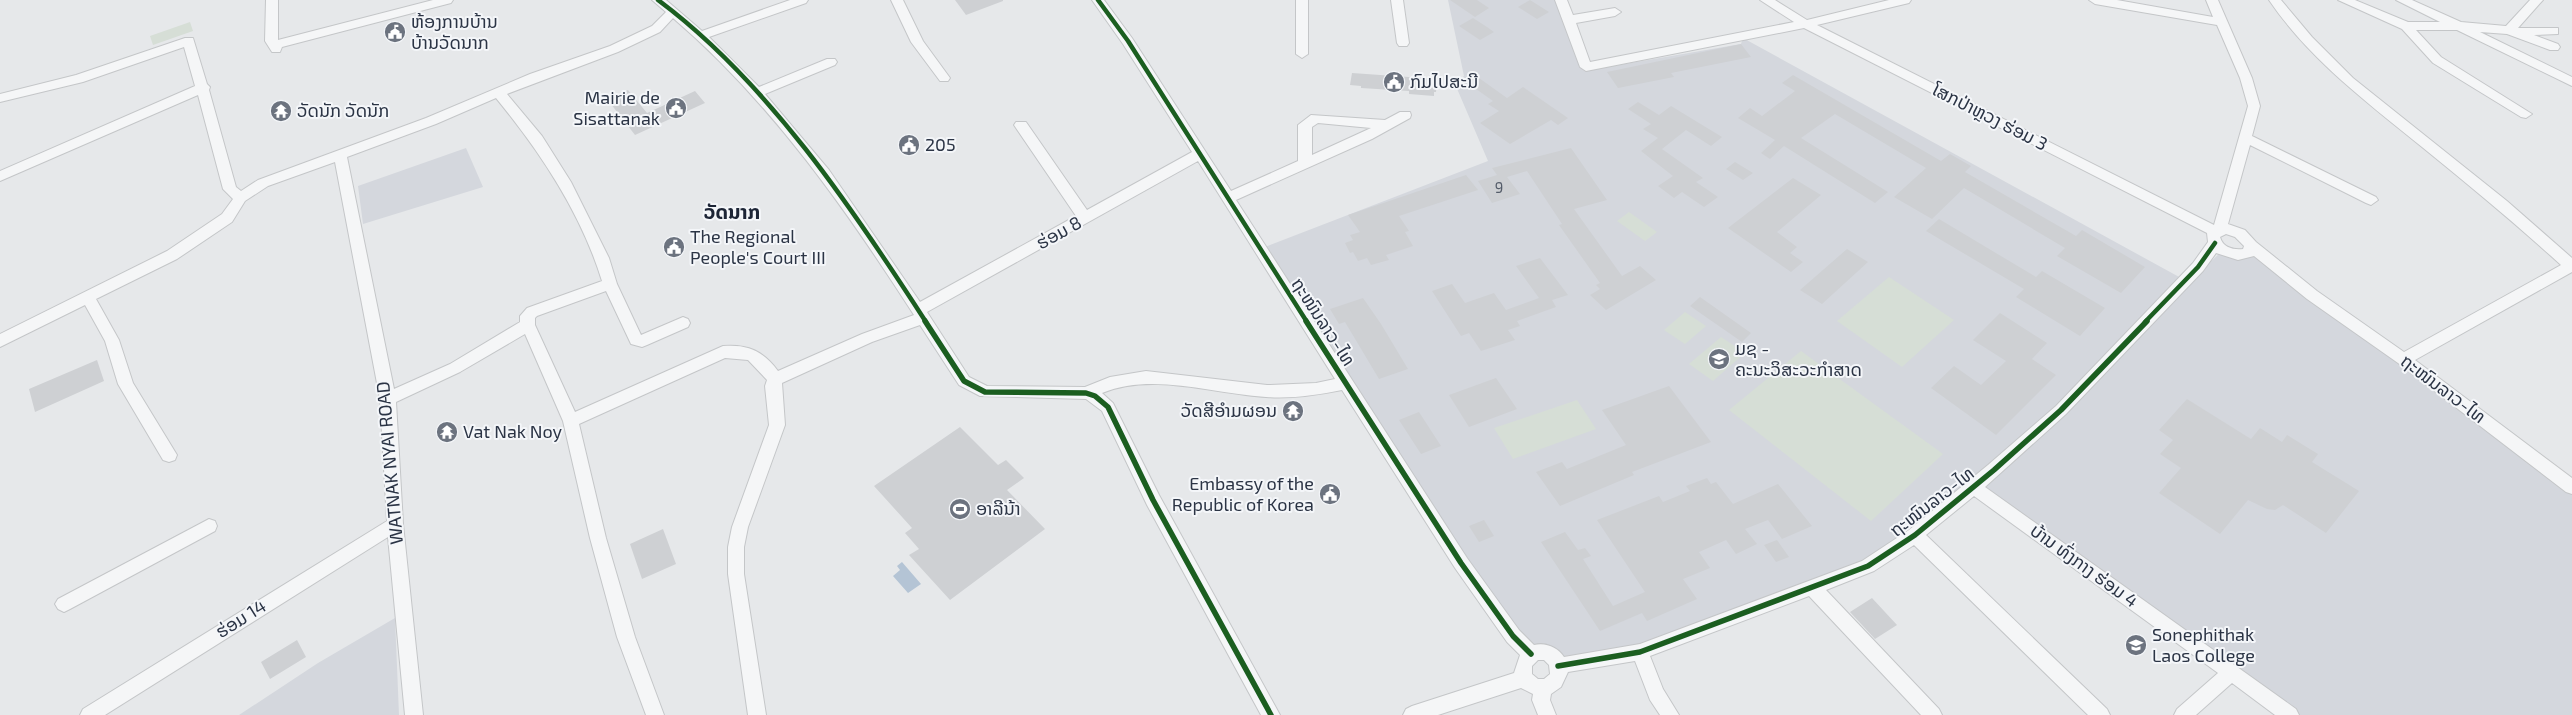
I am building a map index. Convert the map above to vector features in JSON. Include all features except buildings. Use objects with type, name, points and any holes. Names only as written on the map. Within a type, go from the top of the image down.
[{"type":"street","points":[[272,0],[271,41],[276,47],[447,0]]},
{"type":"street","points":[[658,0],[700,36],[758,92],[828,176],[964,381],[977,390],[985,392],[1086,393],[1096,396],[1108,407],[1153,500],[1271,715]]},
{"type":"street","points":[[700,36],[802,0]]},
{"type":"street","points":[[896,0],[918,42],[944,78]]},
{"type":"street","points":[[1302,0],[1302,54]]},
{"type":"street","points":[[1397,0],[1404,43]]},
{"type":"street","points":[[1561,0],[1586,67],[1805,24],[1905,0]]},
{"type":"street","name":"ໂສກປ່າຫຼວງ ຮ່ອມ 3","points":[[1766,0],[1805,24],[2217,235]]},
{"type":"street","points":[[2095,0],[2222,22]]},
{"type":"street","name":"ຖະໜົນລາວ-ໄທ","points":[[1558,666],[1640,652],[1814,588],[1868,566],[1915,535],[1975,488],[2060,410],[2198,267],[2217,235],[2253,114],[2252,97],[2212,0]]},
{"type":"street","points":[[2275,0],[2308,40],[2348,81],[2502,204],[2572,265],[2403,359]]},
{"type":"street","points":[[2344,0],[2406,26],[2459,26],[2554,32]]},
{"type":"street","points":[[2402,0],[2572,82]]},
{"type":"street","points":[[2509,30],[2537,0]]},
{"type":"street","name":"ຖະໜົນລາວ-ໄທ","points":[[1100,1],[1128,41],[1198,155],[1228,198],[1461,563],[1513,636],[1531,654]]},
{"type":"street","points":[[0,341],[172,255],[227,218],[233,212],[240,198],[263,183],[294,168],[340,155],[431,121],[630,42],[656,29],[672,12]]},
{"type":"street","points":[[1568,20],[1615,12]]},
{"type":"street","points":[[2406,26],[2437,60],[2526,114]]},
{"type":"street","points":[[2509,30],[2554,47]]},
{"type":"street","points":[[0,98],[79,79],[189,41],[204,87],[230,189],[240,198]]},
{"type":"street","points":[[758,92],[831,62]]},
{"type":"street","points":[[0,176],[204,87]]},
{"type":"street","points":[[499,93],[537,139],[564,182],[602,258],[610,284],[636,340],[642,341],[683,323]]},
{"type":"street","points":[[1228,198],[1390,125],[1405,115]]},
{"type":"street","points":[[1306,163],[1305,125],[1310,120],[1316,118],[1390,125]]},
{"type":"street","points":[[1021,125],[1086,218]]},
{"type":"street","points":[[2246,138],[2371,200]]},
{"type":"street","name":"WATNAK NYAI ROAD","points":[[340,155],[388,399],[395,524],[414,715]]},
{"type":"street","name":"ຮ່ອມ 8","points":[[775,378],[920,314],[1198,155]]},
{"type":"street","points":[[2217,235],[2240,251],[2242,234],[2229,199]]},
{"type":"street","points":[[2217,235],[2230,230],[2242,234]]},
{"type":"street","name":"ຖະໜົນລາວ-ໄທ","points":[[2198,267],[2240,251],[2312,295],[2403,359],[2569,482]]},
{"type":"street","points":[[610,284],[532,312],[527,316],[528,325],[571,421],[598,538],[626,637],[655,715]]},
{"type":"street","points":[[87,296],[112,340],[126,384],[169,455]]},
{"type":"street","points":[[388,399],[455,368],[528,325]]},
{"type":"street","points":[[571,421],[723,352],[741,349],[762,359],[775,378],[773,386],[777,425],[740,527],[736,547],[736,574],[756,715]]},
{"type":"street","points":[[1086,393],[1110,383],[1146,377],[1282,391],[1316,390],[1346,383]]},
{"type":"street","name":"ບ້ານ ທົ່ງກາງ ຮ່ອມ 4","points":[[1975,488],[2290,715]]},
{"type":"street","name":"ຮ່ອມ 14","points":[[89,715],[395,524]]},
{"type":"street","points":[[64,604],[209,526]]},
{"type":"street","points":[[1915,535],[2101,715]]},
{"type":"street","points":[[1814,588],[1933,715]]},
{"type":"street","points":[[1640,652],[1656,694],[1670,715]]},
{"type":"street","points":[[1531,654],[1547,654],[1558,666],[1557,681],[1542,687],[1532,685],[1525,678],[1522,667],[1523,661],[1531,654]]},
{"type":"street","points":[[2183,715],[2231,673]]},
{"type":"street","points":[[1412,715],[1525,678]]},
{"type":"street","points":[[1542,687],[1541,700],[1547,715]]},
{"type":"shaded area","name":"ມຊ - ຄະນະວິສະວະກຳສາດ","points":[[1448,0],[1558,0],[1584,71],[1741,44],[1743,38],[2181,278],[2055,408],[1912,531],[1865,562],[1640,647],[1561,661],[1532,647],[1474,576],[1265,247],[1488,161],[1455,84],[1464,76]]},
{"type":"shaded area","points":[[190,22],[193,31],[153,45],[150,36]]},
{"type":"shaded area","points":[[466,148],[483,187],[363,224],[358,186]]},
{"type":"shaded area","points":[[1629,212],[1657,232],[1645,241],[1617,221]]},
{"type":"shaded area","points":[[2228,246],[2237,249],[2249,248],[2572,491],[2572,715],[2297,715],[1982,488],[2190,280]]},
{"type":"shaded area","points":[[1889,277],[1954,320],[1902,367],[1837,321]]},
{"type":"shaded area","points":[[1685,312],[1706,326],[1685,344],[1664,330]]},
{"type":"shaded area","points":[[1721,337],[1745,353],[1713,381],[1689,364]]},
{"type":"shaded area","points":[[1801,351],[1943,454],[1871,521],[1729,410]]},
{"type":"shaded area","points":[[1577,400],[1596,429],[1513,459],[1494,428]]},
{"type":"shaded area","points":[[395,618],[399,715],[239,715],[318,663]]},
{"type":"water","points":[[902,562],[921,584],[908,593],[893,576],[900,570],[897,566]]},
{"type":"cycle path","points":[[658,0],[717,52],[760,96],[793,134],[854,214],[964,381],[985,392],[1086,393],[1095,396],[1108,407],[1153,500],[1271,715]]},
{"type":"cycle path","points":[[1098,0],[1128,41],[1461,563],[1513,636],[1531,654]]},
{"type":"cycle path","points":[[1558,666],[1640,652],[1868,566],[1915,535],[1994,470],[2061,410],[2198,267],[2215,243]]},
{"type":"place","name":"ຫ້ອງການບ້ານ ບ້ານວັດນາກ","points":[[395,32]]},
{"type":"place","name":"ກົມໄປສະນີ","points":[[1394,82]]},
{"type":"place","name":"Mairie de Sisattanak","points":[[676,108]]},
{"type":"place","name":"ວັດນັກ ວັດນັກ","points":[[281,111]]},
{"type":"place","name":"205","points":[[909,145]]},
{"type":"place","name":"The Regional People's Court III","points":[[674,247]]},
{"type":"place","name":"ມຊ - ຄະນະວິສະວະກຳສາດ","points":[[1719,359]]},
{"type":"place","name":"ວັດສີອຳມຜອນ","points":[[1293,411]]},
{"type":"place","name":"Vat Nak Noy","points":[[447,432]]},
{"type":"place","name":"Embassy of the Republic of Korea","points":[[1330,494]]},
{"type":"place","name":"ອາລີນ້າ","points":[[960,509]]},
{"type":"place","name":"Sonephithak Laos College","points":[[2136,645]]},
{"type":"district","name":"ວັດນາກ","points":[[732,212]]}]
